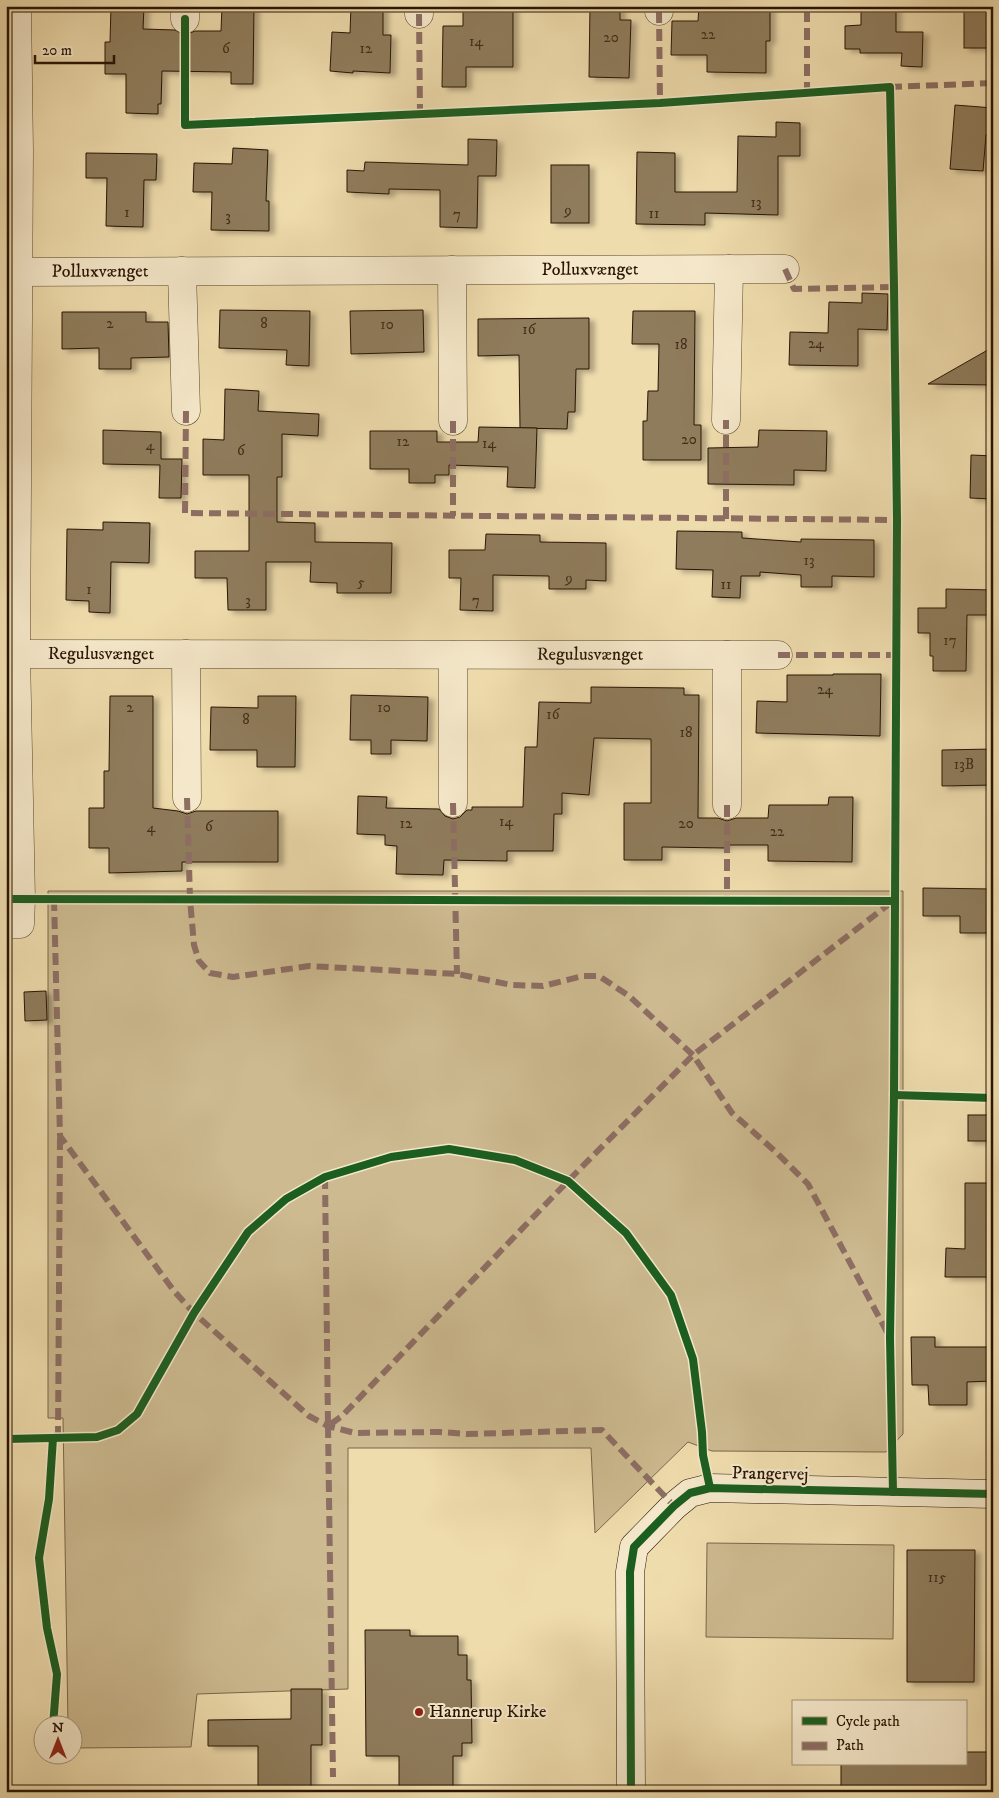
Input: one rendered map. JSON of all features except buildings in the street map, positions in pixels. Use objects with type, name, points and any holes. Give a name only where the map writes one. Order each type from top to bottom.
[{"type":"street","points":[[6,924],[20,924],[11,654],[18,272],[12,151],[17,6]]},
{"type":"street","points":[[726,420],[729,269]]},
{"type":"street","name":"Polluxvænget","points":[[18,272],[786,269]]},
{"type":"street","points":[[452,270],[453,421]]},
{"type":"street","points":[[182,271],[186,411]]},
{"type":"street","name":"Regulusvænget","points":[[11,654],[778,655]]},
{"type":"street","points":[[186,654],[187,798]]},
{"type":"street","points":[[453,654],[453,803]]},
{"type":"street","points":[[727,655],[727,804]]},
{"type":"street","name":"Prangervej","points":[[631,1792],[630,1572],[634,1547],[674,1506],[690,1493],[710,1488],[993,1494]]},
{"type":"shaded area","points":[[48,891],[903,891],[903,1434],[886,1452],[712,1451],[688,1442],[595,1533],[591,1448],[348,1448],[348,1689],[197,1694],[191,1747],[82,1748],[82,1716],[68,1716],[63,1418],[48,1418]]},
{"type":"shaded area","points":[[707,1543],[894,1545],[893,1639],[706,1637]]},
{"type":"marked path","points":[[807,6],[807,94]]},
{"type":"marked path","points":[[659,11],[660,103]]},
{"type":"marked path","points":[[419,14],[420,113]]},
{"type":"marked path","points":[[890,87],[993,83]]},
{"type":"marked path","points":[[785,269],[794,289],[894,287]]},
{"type":"marked path","points":[[186,411],[185,513],[897,520]]},
{"type":"marked path","points":[[726,420],[726,519]]},
{"type":"marked path","points":[[453,421],[453,516]]},
{"type":"marked path","points":[[778,655],[896,655]]},
{"type":"marked path","points":[[187,798],[190,899],[194,945],[199,961],[210,973],[233,977],[309,966],[457,974],[512,985],[543,986],[583,976],[599,976],[629,996],[693,1055],[732,1113],[808,1184],[888,1334]]},
{"type":"marked path","points":[[453,803],[457,974]]},
{"type":"marked path","points":[[727,805],[727,900]]},
{"type":"marked path","points":[[54,899],[60,1136],[174,1291],[194,1313],[309,1416],[328,1426],[355,1433],[440,1432],[467,1434],[602,1430],[674,1506]]},
{"type":"marked path","points":[[325,1177],[328,1426],[342,1416],[568,1181],[693,1055],[893,901]]},
{"type":"marked path","points":[[58,1438],[60,1136]]},
{"type":"marked path","points":[[328,1426],[333,1777]]},
{"type":"cycle path","points":[[185,19],[185,125],[660,103],[890,87],[897,520],[894,1095],[890,1338],[893,1492]]},
{"type":"cycle path","points":[[6,899],[894,901]]},
{"type":"cycle path","points":[[894,1095],[993,1098]]},
{"type":"cycle path","points":[[6,1439],[97,1437],[118,1430],[137,1414],[194,1313],[248,1232],[286,1199],[325,1177],[391,1157],[449,1149],[515,1160],[568,1181],[626,1233],[671,1295],[693,1359],[703,1455],[710,1488]]},
{"type":"cycle path","points":[[53,1438],[49,1499],[39,1558],[47,1628],[57,1674],[54,1716]]},
{"type":"cycle path","points":[[631,1792],[630,1572],[634,1547],[674,1506],[690,1493],[710,1488],[993,1494]]},
{"type":"place","name":"Hannerup Kirke","points":[[419,1712]]}]
